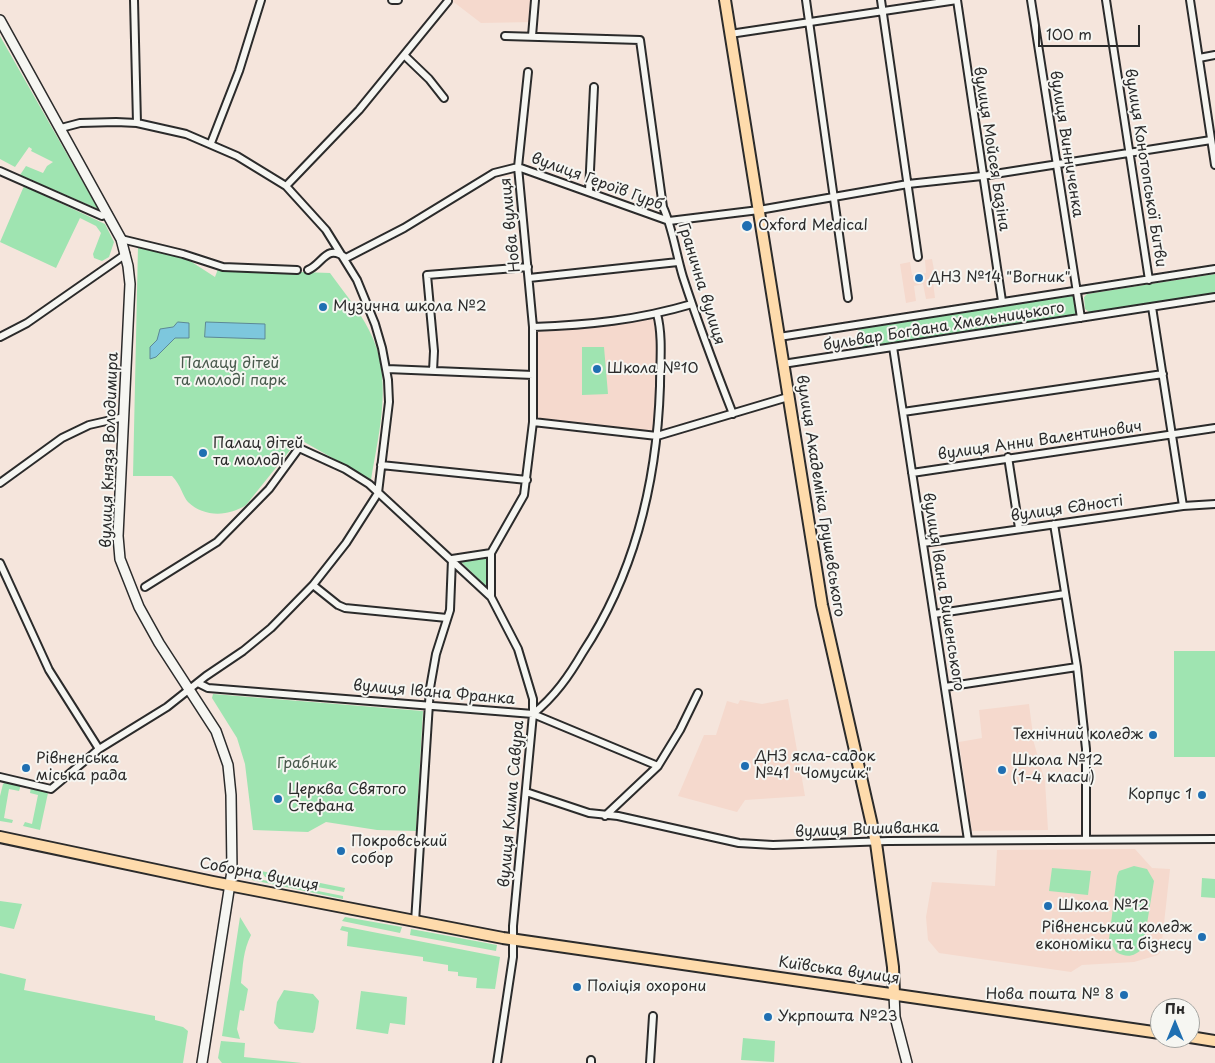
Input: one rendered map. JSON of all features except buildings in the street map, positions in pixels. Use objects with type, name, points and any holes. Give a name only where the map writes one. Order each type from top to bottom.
[{"type":"main road","name":"вулиця Академіка Грушевського","points":[[725,0],[828,635],[876,843],[893,967],[894,994]]},
{"type":"main road","name":"Соборна вулиця","points":[[0,838],[415,922],[514,940]]},
{"type":"main road","name":"Київська вулиця","points":[[514,940],[1150,1031]]},
{"type":"main road","points":[[1200,1039],[1215,1041]]},
{"type":"street","points":[[134,0],[137,123]]},
{"type":"street","points":[[211,143],[240,71],[261,0]]},
{"type":"street","points":[[392,0],[398,0]]},
{"type":"street","points":[[505,36],[532,36],[535,0]]},
{"type":"street","points":[[806,0],[848,298]]},
{"type":"street","points":[[881,0],[918,257]]},
{"type":"street","points":[[730,34],[957,0]]},
{"type":"street","name":"вулиця Мойсея Базіна","points":[[957,0],[1002,301]]},
{"type":"street","name":"вулиця Винниченка","points":[[1031,0],[1077,291]]},
{"type":"street","name":"вулиця Конотопської Битви","points":[[1106,0],[1150,280]]},
{"type":"street","points":[[1190,0],[1215,165]]},
{"type":"street","points":[[286,186],[359,110],[448,1]]},
{"type":"street","name":"вулиця Князя Володимира","points":[[0,20],[108,214],[121,239],[126,254],[130,284],[118,536],[120,560],[139,608],[216,731],[228,765],[232,828],[232,871],[202,1063]]},
{"type":"street","name":"Гранична вулиця","points":[[532,36],[640,40],[663,207],[669,221],[678,262],[692,304],[733,414]]},
{"type":"street","points":[[404,55],[429,79],[444,98]]},
{"type":"street","points":[[1198,58],[1215,55]]},
{"type":"street","name":"Нова вулиця","points":[[491,553],[515,515],[524,494],[533,422],[533,327],[518,167],[528,72]]},
{"type":"street","points":[[589,191],[594,87]]},
{"type":"street","points":[[1,778],[51,789],[99,749],[166,708],[271,628],[313,585],[346,543],[378,493],[389,402],[387,369],[366,299],[346,258],[326,230],[286,186],[263,170],[211,143],[186,134],[137,123],[80,123],[61,128]]},
{"type":"street","name":"вулиця Героїв Гурб","points":[[308,270],[332,252],[338,252],[346,258],[404,228],[494,173],[518,167],[669,221],[758,210],[908,184],[982,176],[1211,140]]},
{"type":"street","points":[[0,171],[102,216],[108,214]]},
{"type":"street","points":[[121,239],[183,254],[223,267],[297,270]]},
{"type":"street","points":[[0,337],[27,323],[126,254]]},
{"type":"street","points":[[529,278],[678,262]]},
{"type":"street","points":[[433,371],[434,351],[427,275],[528,268]]},
{"type":"street","name":"бульвар Богдана Хмельницького","points":[[779,337],[1215,269]]},
{"type":"street","name":"бульвар Богдана Хмельницького","points":[[783,364],[1081,318],[1077,291]]},
{"type":"street","points":[[1081,318],[1215,297]]},
{"type":"street","points":[[533,327],[607,323],[657,314],[692,304]]},
{"type":"street","points":[[1152,307],[1183,506]]},
{"type":"street","name":"вулиця Клима Савура","points":[[497,1063],[513,957],[533,714],[552,699],[610,607],[640,524],[657,436],[660,362],[657,314]]},
{"type":"street","name":"вулиця Івана Вишенського","points":[[893,347],[968,840]]},
{"type":"street","points":[[387,369],[533,376]]},
{"type":"street","points":[[903,412],[1163,374]]},
{"type":"street","points":[[533,422],[657,436],[788,397]]},
{"type":"street","points":[[0,483],[62,438],[89,425],[124,417]]},
{"type":"street","name":"вулиця Анни Валентинович","points":[[912,472],[1215,428]]},
{"type":"street","points":[[145,587],[217,542],[269,489],[299,448],[345,469],[369,484],[491,597],[518,650],[533,699],[533,714]]},
{"type":"street","points":[[1008,457],[1020,528]]},
{"type":"street","points":[[381,466],[527,480]]},
{"type":"street","name":"вулиця Єдності","points":[[923,543],[1183,506],[1215,504]]},
{"type":"street","points":[[1054,524],[1077,667],[1086,749],[1086,840]]},
{"type":"street","points":[[452,559],[491,553],[491,597]]},
{"type":"street","points":[[415,922],[429,705],[433,669],[452,597],[452,559]]},
{"type":"street","points":[[0,563],[49,670],[99,749]]},
{"type":"street","points":[[313,585],[338,605],[345,608],[447,618]]},
{"type":"street","points":[[934,614],[1065,594]]},
{"type":"street","points":[[945,687],[1077,667]]},
{"type":"street","name":"вулиця Івана Франка","points":[[198,683],[208,688],[533,714],[658,766]]},
{"type":"street","points":[[605,816],[658,766],[680,730],[698,694]]},
{"type":"street","name":"вулиця Вишиванка","points":[[526,792],[589,813],[618,816],[739,843],[773,845],[968,840],[1215,839]]},
{"type":"street","points":[[894,994],[895,1017],[907,1063]]},
{"type":"street","points":[[650,1063],[653,1016]]},
{"type":"shaded area","points":[[451,0],[535,0],[533,22],[481,23]]},
{"type":"shaded area","name":"ДНЗ №14 \"Вогник\"","points":[[932,259],[936,281],[933,282],[935,298],[926,299],[923,284],[914,286],[916,301],[906,303],[900,264],[910,262],[912,275],[926,273],[925,260]]},
{"type":"shaded area","name":"Школа №10","points":[[657,314],[659,321],[657,436],[533,422],[533,327]]},
{"type":"shaded area","name":"ДНЗ ясла-садок №41 \"Чомусик\"","points":[[788,699],[805,796],[745,800],[737,812],[678,796],[704,735],[716,735],[727,701],[738,704],[740,700],[762,704]]},
{"type":"shaded area","name":"Школа №12 (1-4 класи)","points":[[1029,704],[1034,743],[1045,781],[1048,830],[972,831],[959,742],[982,738],[979,710]]},
{"type":"shaded area","name":"Школа №12","points":[[1135,849],[1152,868],[1170,869],[1161,951],[1158,955],[1134,962],[1082,965],[1071,972],[939,953],[928,940],[926,917],[932,882],[995,886],[997,850]]},
{"type":"green space","points":[[0,36],[98,209],[20,175],[26,166],[43,173],[47,166],[53,162],[31,151],[32,149],[29,147],[15,167],[0,159]]},
{"type":"green space","points":[[24,186],[105,224],[114,242],[109,257],[102,261],[94,258],[93,254],[101,233],[96,226],[80,218],[56,268],[0,242]]},
{"type":"green space","name":"Палацу дітей та молоді парк","points":[[138,246],[184,257],[215,277],[218,269],[330,273],[356,308],[369,330],[377,348],[381,366],[382,404],[371,480],[299,439],[246,505],[240,509],[225,513],[209,513],[194,507],[186,500],[178,483],[172,476],[133,476]]},
{"type":"green space","points":[[1215,274],[1215,293],[1089,312],[1085,309],[1084,297],[1087,294]]},
{"type":"green space","points":[[1073,295],[1076,315],[862,349],[858,328]]},
{"type":"green space","points":[[582,347],[604,347],[608,394],[582,395]]},
{"type":"green space","points":[[484,557],[488,559],[486,586],[461,562]]},
{"type":"green space","points":[[1174,651],[1215,651],[1215,757],[1174,757]]},
{"type":"green space","name":"Грабник","points":[[213,694],[423,711],[416,831],[377,830],[326,822],[308,832],[253,830],[245,764],[237,738],[212,698]]},
{"type":"green space","points":[[6,782],[21,785],[19,791],[9,789],[4,818],[13,820],[12,823],[0,821],[0,796],[3,784]]},
{"type":"green space","points":[[31,787],[48,793],[40,830],[23,826],[25,822],[32,824],[38,795],[30,793]]},
{"type":"green space","points":[[1134,866],[1147,869],[1154,881],[1143,948],[1133,955],[1127,956],[1116,952],[1109,939],[1117,876],[1119,871]]},
{"type":"green space","points":[[1052,868],[1091,871],[1088,895],[1049,891]]},
{"type":"green space","points":[[261,871],[345,888],[344,892],[265,877]]},
{"type":"green space","points":[[253,878],[343,896],[343,899],[252,880]]},
{"type":"green space","points":[[1202,878],[1215,879],[1215,898],[1201,897]]},
{"type":"green space","points":[[0,901],[22,904],[14,929],[0,926]]},
{"type":"green space","points":[[240,917],[251,935],[245,952],[242,970],[241,983],[248,989],[244,1011],[240,1010],[237,1029],[240,1039],[222,1036]]},
{"type":"green space","points":[[345,917],[402,927],[400,933],[342,921]]},
{"type":"green space","points":[[342,926],[500,957],[495,989],[476,988],[477,978],[458,976],[458,972],[448,971],[448,965],[423,961],[423,957],[347,946],[348,932],[340,930]]},
{"type":"green space","points":[[411,929],[497,945],[496,951],[410,935]]},
{"type":"green space","points":[[0,973],[26,979],[24,990],[155,1016],[155,1020],[183,1027],[188,1031],[183,1063],[0,1063]]},
{"type":"green space","points":[[284,990],[313,994],[319,1001],[313,1033],[279,1029],[274,1023],[277,1002]]},
{"type":"green space","points":[[361,991],[407,997],[405,1025],[390,1023],[388,1034],[356,1029]]},
{"type":"green space","points":[[743,1038],[775,1041],[774,1062],[741,1060]]},
{"type":"green space","points":[[221,1041],[245,1043],[244,1057],[302,1063],[222,1063],[218,1058]]},
{"type":"water","points":[[178,322],[189,323],[189,338],[175,338],[156,357],[150,359],[150,347],[157,340],[160,329],[173,327]]},
{"type":"water","points":[[206,322],[265,324],[265,339],[205,337]]},
{"type":"place","name":"Oxford Medical","points":[[747,226]]},
{"type":"place","name":"ДНЗ №14 \"Вогник\"","points":[[919,278]]},
{"type":"place","name":"Музична школа №2","points":[[323,307]]},
{"type":"place","name":"Школа №10","points":[[597,369]]},
{"type":"place","name":"Палац дітей та молоді","points":[[203,453]]},
{"type":"place","name":"Технічний коледж","points":[[1153,735]]},
{"type":"place","name":"ДНЗ ясла-садок №41 \"Чомусик\"","points":[[745,766]]},
{"type":"place","name":"Рівненська міська рада","points":[[26,768]]},
{"type":"place","name":"Школа №12 (1-4 класи)","points":[[1002,770]]},
{"type":"place","name":"Корпус 1","points":[[1202,795]]},
{"type":"place","name":"Церква Святого Стефана","points":[[278,799]]},
{"type":"place","name":"Покровський собор","points":[[341,851]]},
{"type":"place","name":"Школа №12","points":[[1048,906]]},
{"type":"place","name":"Рівненський коледж економіки та бізнесу","points":[[1202,937]]},
{"type":"place","name":"Поліцiя охорони","points":[[577,987]]},
{"type":"place","name":"Нова пошта № 8","points":[[1124,995]]},
{"type":"place","name":"Укрпошта №23","points":[[768,1017]]}]
